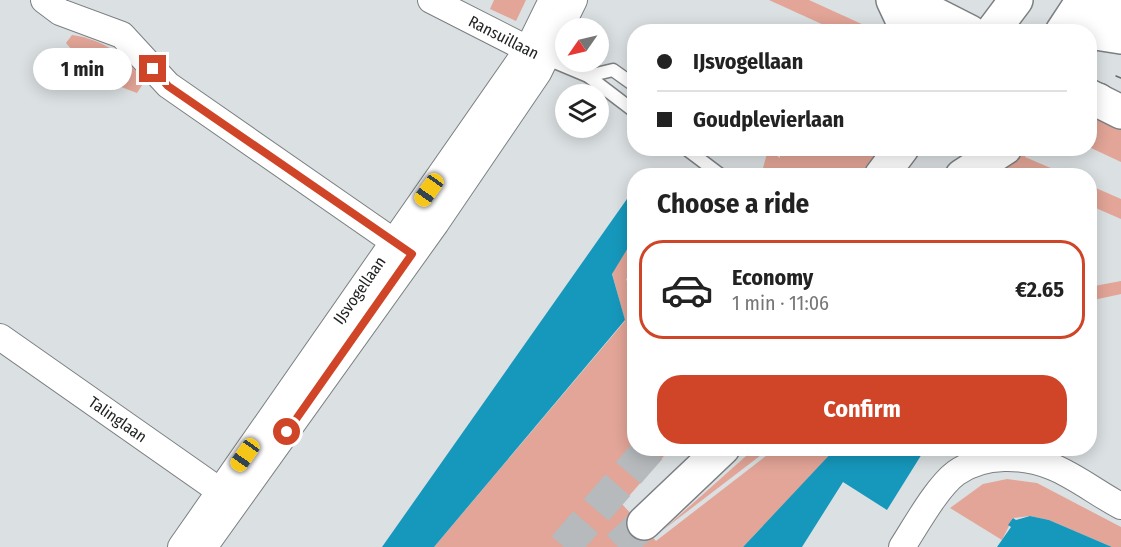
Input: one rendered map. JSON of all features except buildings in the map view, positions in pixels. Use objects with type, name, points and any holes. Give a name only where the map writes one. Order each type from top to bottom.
[{"type":"main road","points":[[893,0],[904,24]]},
{"type":"main road","points":[[907,0],[954,24]]},
{"type":"main road","points":[[998,24],[1016,0]]},
{"type":"main road","points":[[1067,24],[1083,0]]},
{"type":"main road","points":[[1095,0],[1121,13]]},
{"type":"main road","points":[[1097,33],[1121,37]]},
{"type":"main road","points":[[974,168],[992,156]]},
{"type":"main road","points":[[644,523],[715,456]]},
{"type":"street","points":[[44,0],[60,12],[122,35],[168,86],[402,248]]},
{"type":"street","name":"Ransuillaan","points":[[431,0],[537,54]]},
{"type":"street","name":"IJsvogellaan","points":[[537,54],[552,0]]},
{"type":"street","name":"IJsvogellaan","points":[[182,547],[228,497],[574,0]]},
{"type":"street","name":"Talinglaan","points":[[0,337],[228,497]]},
{"type":"street","points":[[902,547],[923,513],[956,473],[980,462],[1005,458],[1032,460],[1056,468],[1120,504]]},
{"type":"street","name":"IJsvogellaan","points":[[204,547],[228,497]]},
{"type":"lane","points":[[537,54],[588,76],[627,106]]},
{"type":"lane","points":[[588,76],[613,70],[627,80]]},
{"type":"lane","points":[[696,156],[712,168]]},
{"type":"shaded area","points":[[494,0],[526,0],[516,21],[490,9]]},
{"type":"shaded area","points":[[769,0],[809,0],[862,24],[822,24]]},
{"type":"shaded area","points":[[72,35],[104,45],[122,57],[144,82],[137,93],[95,77],[66,43]]},
{"type":"shaded area","points":[[1097,118],[1105,119],[1121,128],[1121,162],[1097,151]]},
{"type":"shaded area","points":[[766,156],[780,158],[780,156],[874,156],[865,168],[763,168]]},
{"type":"shaded area","points":[[1012,156],[1026,156],[1051,168],[1003,168]]},
{"type":"shaded area","points":[[1097,188],[1121,199],[1121,219],[1097,208]]},
{"type":"shaded area","points":[[627,249],[627,456],[664,456],[622,504],[656,541],[766,456],[829,456],[743,547],[434,547],[625,321],[612,273]]},
{"type":"shaded area","points":[[1121,281],[1121,294],[1097,299],[1097,286]]},
{"type":"shaded area","points":[[746,456],[760,456],[663,530]]},
{"type":"shaded area","points":[[1007,479],[1037,483],[1121,527],[1121,547],[1112,547],[1049,520],[1030,516],[1013,518],[1002,540],[950,508],[983,484]]},
{"type":"water","points":[[627,199],[627,249],[612,274],[625,320],[434,547],[382,547]]},
{"type":"water","points":[[828,456],[921,456],[887,510],[843,482],[802,547],[743,547]]},
{"type":"water","points":[[1030,516],[1049,520],[1112,547],[997,547],[1011,527],[1008,525],[1013,518],[1016,520]]},
{"type":"tunnel","points":[[564,547],[643,456]]},
{"type":"tunnel","points":[[618,547],[644,523]]},
{"type":"tram line","points":[[1116,76],[1121,78]]},
{"type":"route","points":[[153,69],[168,86],[412,254],[287,432]]}]
